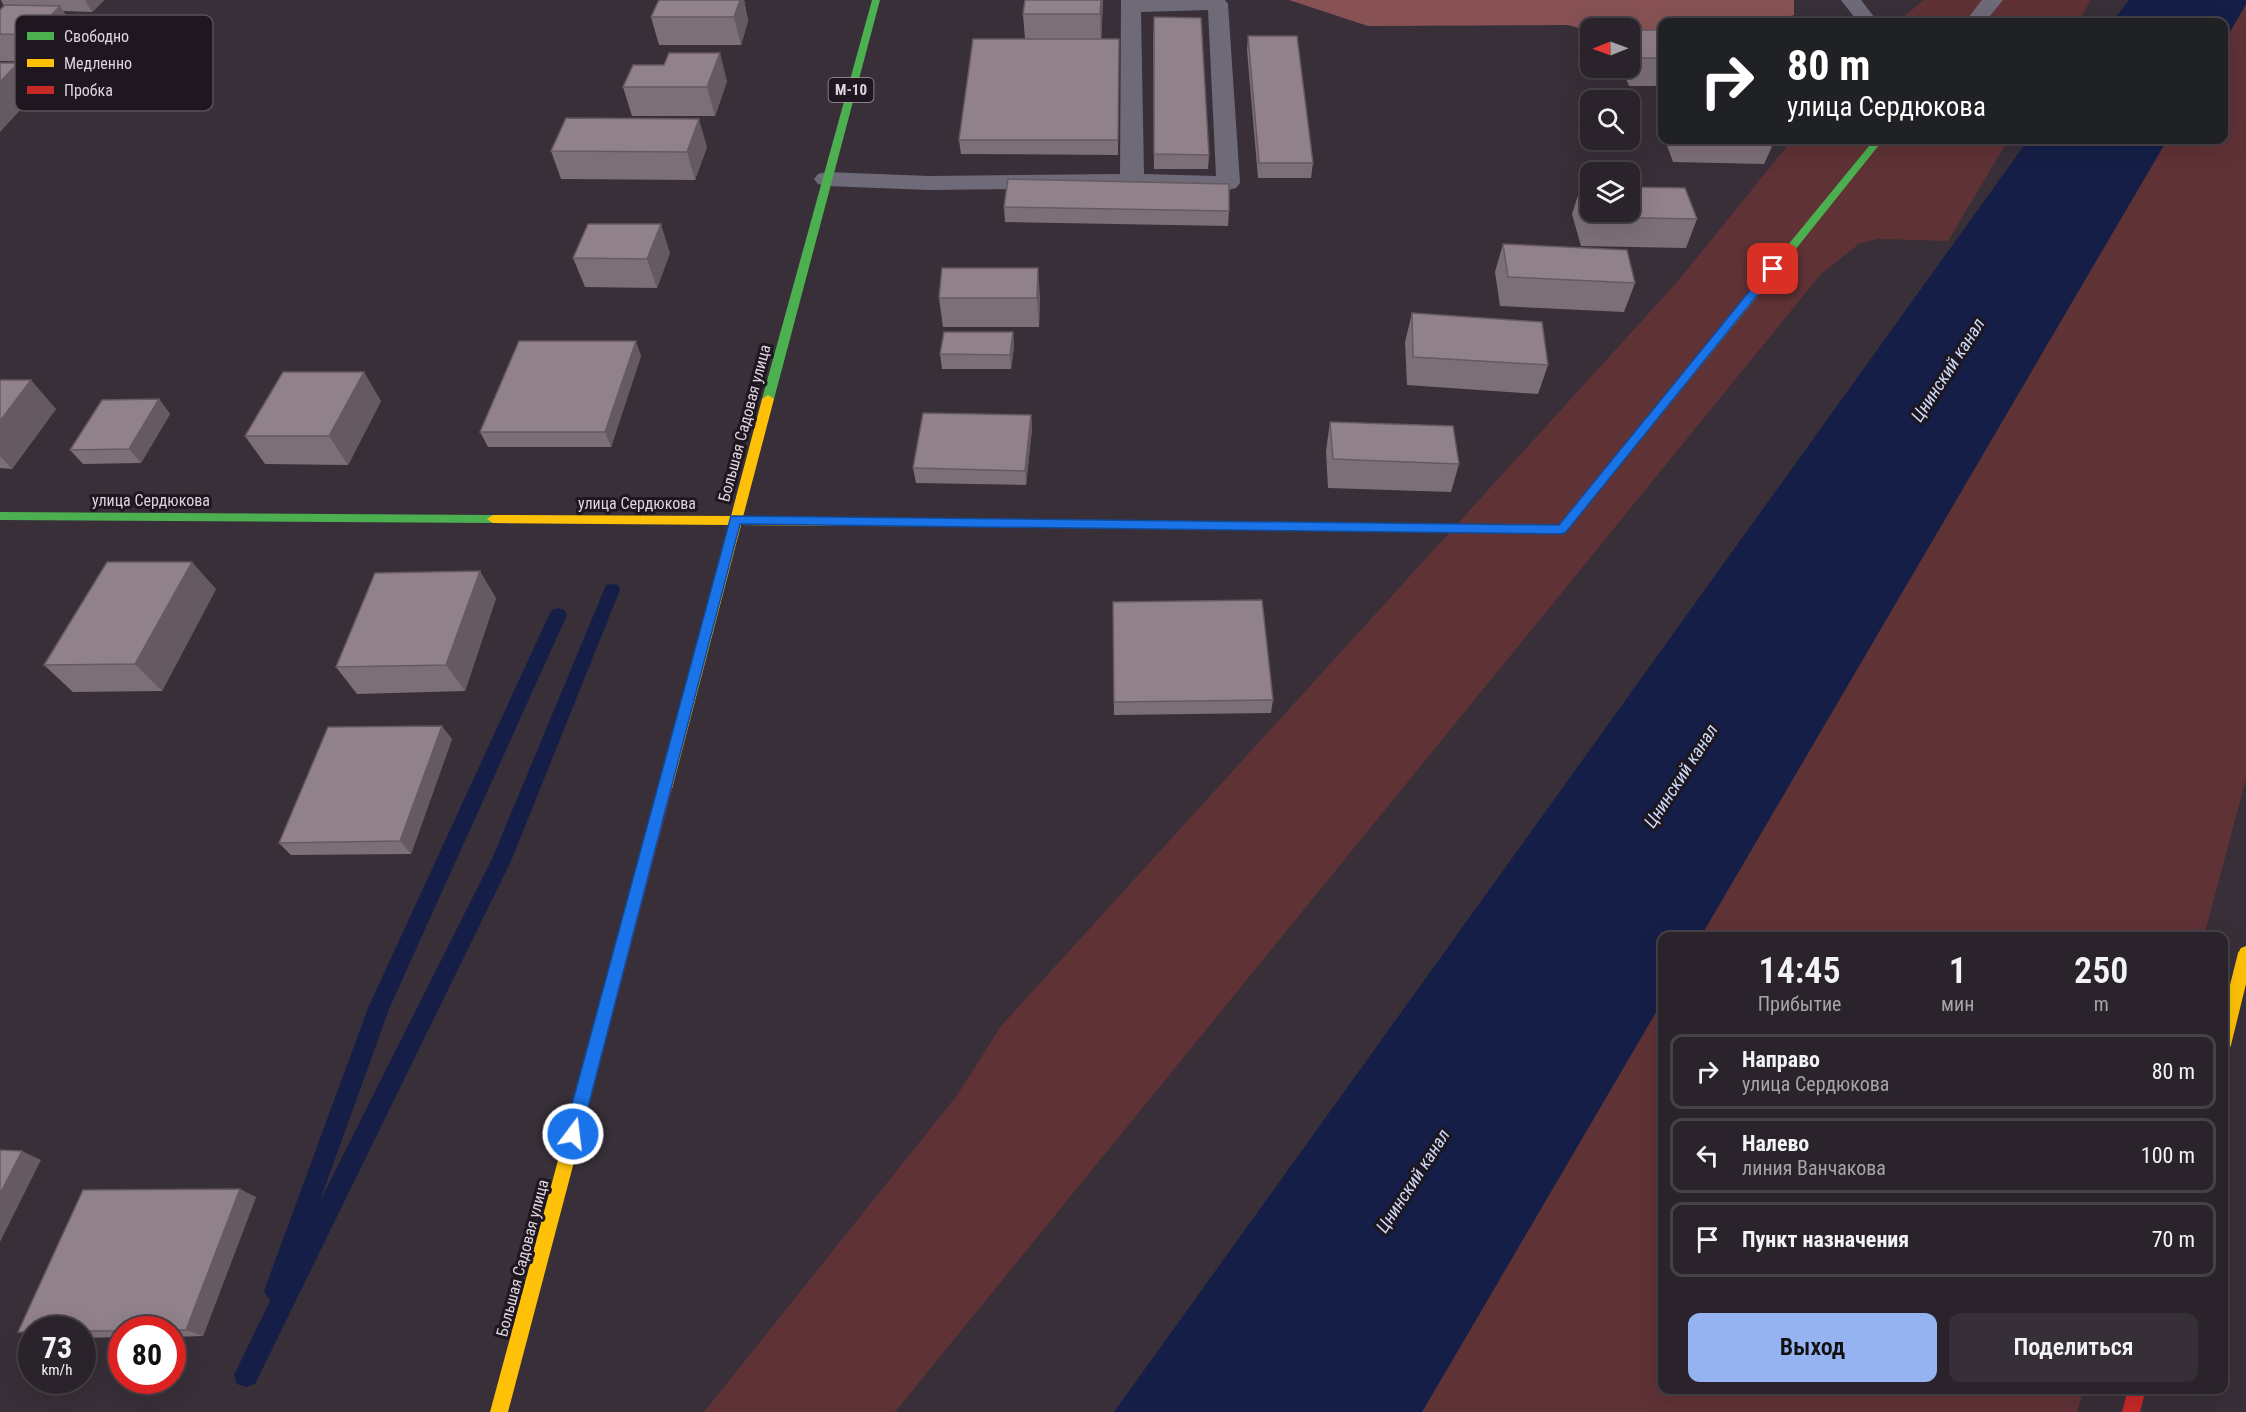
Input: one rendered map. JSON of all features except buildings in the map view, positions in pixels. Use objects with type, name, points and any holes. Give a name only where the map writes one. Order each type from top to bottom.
[{"type":"main road","name":"Большая Садовая улица","points":[[499,1412],[826,179],[876,0]]},
{"type":"main road","name":"улица Сердюкова","points":[[0,516],[735,520],[1562,529],[1875,144]]},
{"type":"main road","points":[[2228,1025],[2246,953]]},
{"type":"main road","points":[[2131,1412],[2136,1394]]},
{"type":"street","points":[[1851,0],[1865,18]]},
{"type":"street","points":[[1978,18],[1993,0]]},
{"type":"street","points":[[826,179],[929,183],[1132,181],[1228,183],[1218,4],[1131,3],[1132,181]]},
{"type":"shaded area","points":[[1289,0],[1794,0],[1794,15],[1785,18],[1658,18],[1658,44],[1640,42],[1640,18],[1580,18],[1580,28],[1568,25],[1368,26]]},
{"type":"shaded area","points":[[1924,0],[2091,0],[2080,18],[1902,18]]},
{"type":"shaded area","points":[[2246,4],[2246,779],[2205,932],[1703,932],[2165,144],[2228,144],[2228,35]]},
{"type":"shaded area","points":[[1789,144],[2006,144],[1948,241],[1878,239],[1860,243],[1821,274],[895,1412],[704,1412],[958,1094],[1001,1026],[1678,281]]},
{"type":"shaded area","points":[[1658,1009],[1658,1394],[2082,1394],[2077,1412],[1422,1412]]},
{"type":"water","points":[[2129,0],[2246,0],[2246,4],[2228,35],[2228,18],[2115,18]]},
{"type":"water","name":"Цнинский канал","points":[[2025,144],[2165,144],[1703,932],[1658,932],[1658,1009],[1422,1412],[1114,1412]]},
{"type":"waterway","points":[[246,1375],[501,861],[612,590]]},
{"type":"waterway","points":[[276,1291],[379,1008],[558,615]]},
{"type":"traffic: fast","points":[[768,399],[876,0]]},
{"type":"traffic: fast","points":[[1787,253],[1875,144]]},
{"type":"traffic: fast","points":[[0,516],[493,519]]},
{"type":"traffic: fast","points":[[1007,523],[1562,529],[1565,525]]},
{"type":"traffic: slow","points":[[1565,525],[1787,253]]},
{"type":"traffic: slow","points":[[665,789],[768,399]]},
{"type":"traffic: slow","points":[[493,519],[1007,523]]},
{"type":"traffic: slow","points":[[2228,1025],[2246,953]]},
{"type":"traffic: slow","points":[[499,1412],[585,1090]]},
{"type":"traffic: jam","points":[[585,1090],[665,789]]},
{"type":"traffic: jam","points":[[2131,1412],[2136,1394]]},
{"type":"route","points":[[573,1134],[735,520],[1562,529],[1773,269]]}]
